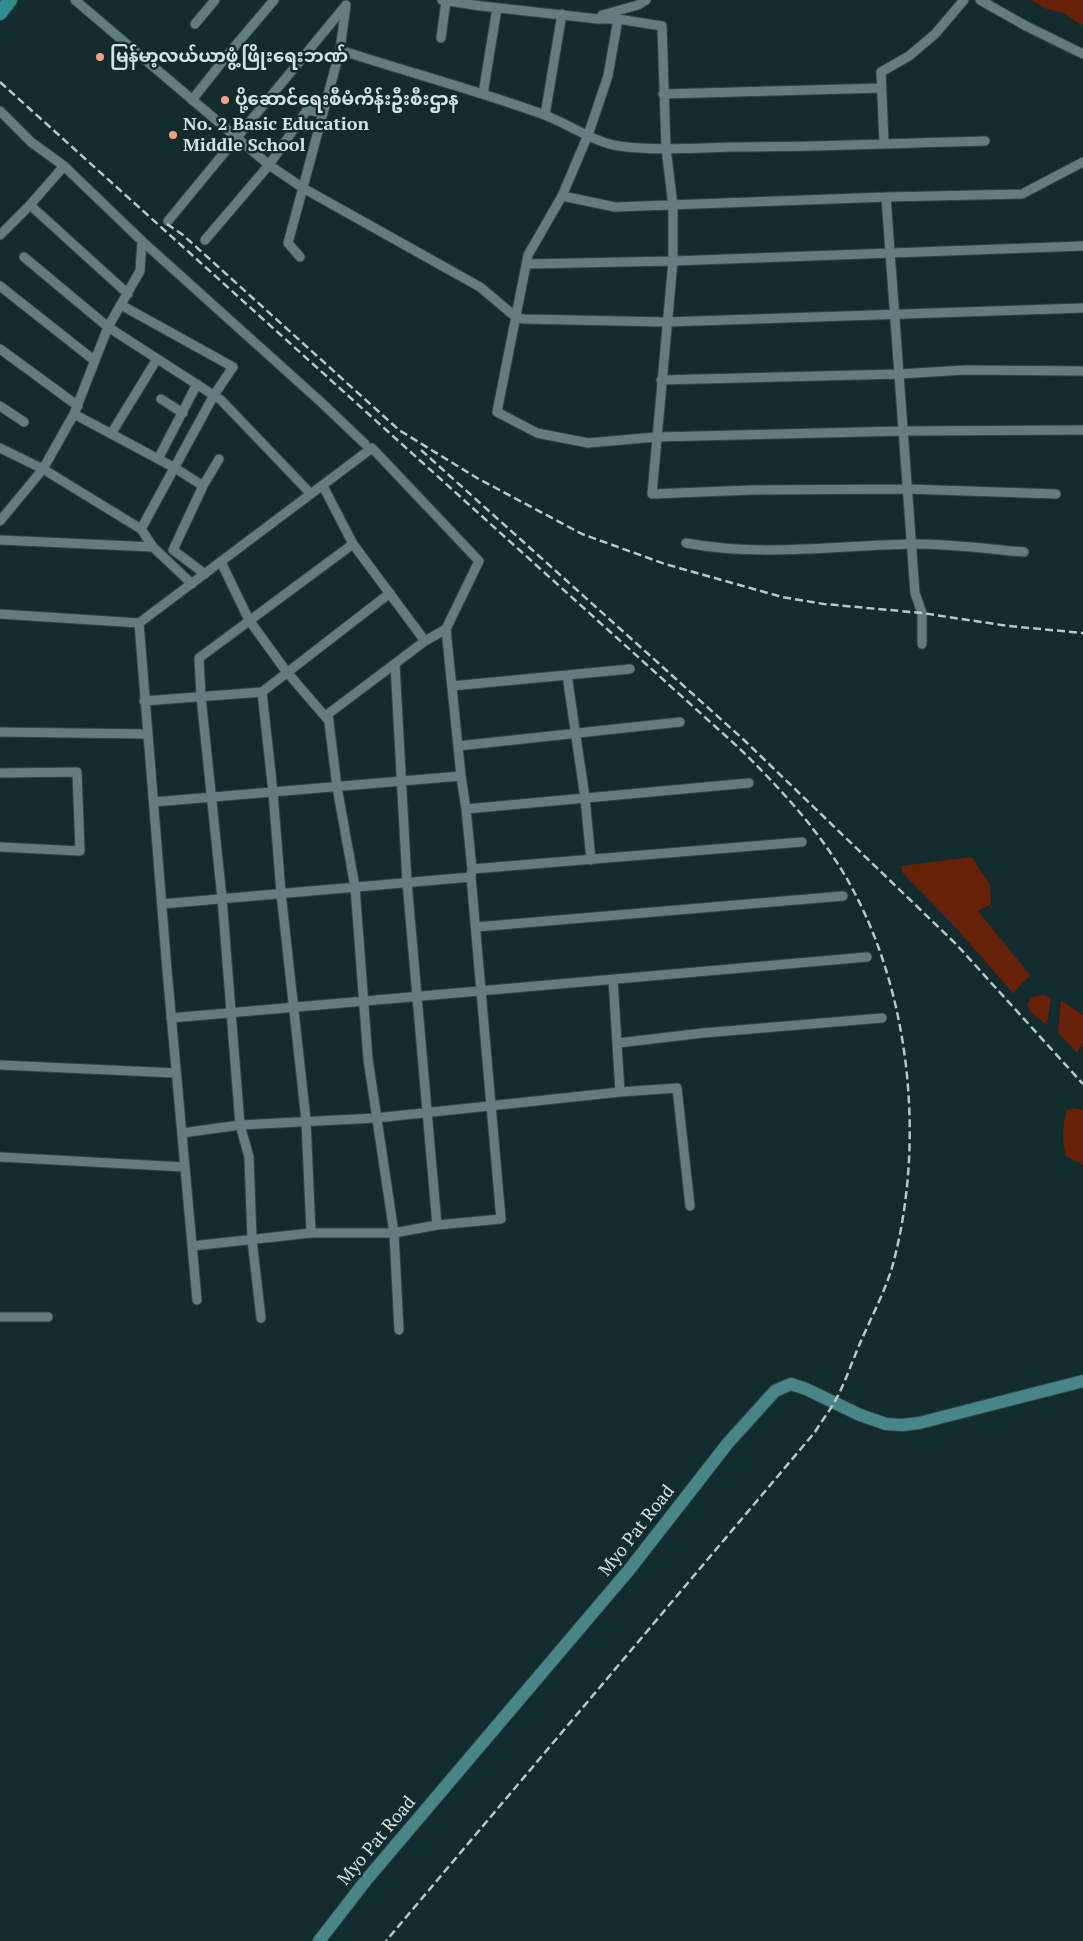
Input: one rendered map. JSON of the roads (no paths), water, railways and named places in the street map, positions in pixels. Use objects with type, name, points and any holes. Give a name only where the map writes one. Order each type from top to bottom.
[{"type":"main road","points":[[0,13],[10,0]]},
{"type":"main road","name":"Myo Pat Road","points":[[319,1941],[367,1879],[629,1570],[728,1443],[775,1391],[791,1384],[806,1389],[860,1415],[886,1424],[902,1425],[919,1423],[1083,1381]]},
{"type":"street","points":[[75,0],[269,165],[303,188],[480,287],[517,318],[666,322],[1083,308]]},
{"type":"street","points":[[195,24],[215,0]]},
{"type":"street","points":[[192,100],[274,0]]},
{"type":"street","points":[[441,38],[444,0],[497,8],[598,19],[618,19],[662,26],[666,148],[673,206],[673,261],[652,494],[751,490],[907,489],[1056,494]]},
{"type":"street","points":[[598,19],[602,14],[638,5],[646,0]]},
{"type":"street","points":[[884,143],[882,72],[909,56],[935,34],[964,0]]},
{"type":"street","points":[[980,0],[1026,26],[1083,54]]},
{"type":"street","points":[[300,257],[288,243],[340,50],[346,3]]},
{"type":"street","points":[[168,221],[346,3]]},
{"type":"street","points":[[483,94],[497,8]]},
{"type":"street","points":[[545,115],[562,14]]},
{"type":"street","points":[[618,19],[608,76],[588,136],[562,196],[528,256],[497,412],[537,432],[588,444],[656,437],[903,431],[1083,430]]},
{"type":"street","points":[[340,50],[545,115],[588,136],[618,146],[666,148],[985,141]]},
{"type":"street","points":[[664,94],[882,88]]},
{"type":"street","points":[[205,240],[269,165],[306,110],[323,113]]},
{"type":"street","points":[[0,112],[31,142],[64,166],[142,241],[365,444]]},
{"type":"street","points":[[562,196],[615,207],[1022,194],[1083,162]]},
{"type":"street","points":[[0,235],[30,205],[64,166]]},
{"type":"street","points":[[886,197],[907,489],[916,594],[922,613],[922,644]]},
{"type":"street","points":[[30,205],[128,294]]},
{"type":"street","points":[[0,521],[43,468],[76,410],[108,327],[140,271],[142,241]]},
{"type":"street","points":[[526,264],[891,254],[918,251],[1083,246]]},
{"type":"street","points":[[24,257],[108,327],[222,400],[311,494]]},
{"type":"street","points":[[0,286],[95,361]]},
{"type":"street","points":[[121,306],[233,367],[214,395],[141,529]]},
{"type":"street","points":[[0,349],[76,410],[111,434],[175,468],[203,486]]},
{"type":"street","points":[[111,434],[157,358]]},
{"type":"street","points":[[661,380],[899,374],[965,370],[1083,371]]},
{"type":"street","points":[[158,459],[198,384]]},
{"type":"street","points":[[161,399],[182,413]]},
{"type":"street","points":[[0,406],[24,422]]},
{"type":"street","points":[[0,448],[43,468],[141,529],[153,547],[192,584]]},
{"type":"street","points":[[0,614],[139,623],[372,448],[479,561],[446,629],[472,873],[501,1219],[437,1225],[394,1232],[311,1233],[192,1246]]},
{"type":"street","points":[[205,574],[173,550],[203,486],[219,459]]},
{"type":"street","points":[[323,486],[353,544],[425,641]]},
{"type":"street","points":[[0,540],[153,547]]},
{"type":"street","points":[[686,543],[714,548],[784,551],[913,544],[1024,552]]},
{"type":"street","points":[[261,1318],[252,1240],[249,1157],[240,1125],[222,898],[201,697],[199,658],[353,544]]},
{"type":"street","points":[[221,562],[249,620],[286,671],[329,721]]},
{"type":"street","points":[[144,701],[262,692],[286,671],[390,593]]},
{"type":"street","points":[[139,623],[171,1018],[197,1300]]},
{"type":"street","points":[[399,1330],[394,1232],[368,1059],[356,887],[336,787],[328,714],[425,641],[446,629]]},
{"type":"street","points":[[395,664],[407,882],[437,1225]]},
{"type":"street","points":[[452,686],[630,669]]},
{"type":"street","points":[[567,675],[585,798],[591,860]]},
{"type":"street","points":[[262,692],[273,792],[281,893],[306,1120],[311,1233]]},
{"type":"street","points":[[458,746],[680,722]]},
{"type":"street","points":[[0,732],[147,734]]},
{"type":"street","points":[[0,773],[77,772],[80,851],[0,847]]},
{"type":"street","points":[[154,802],[461,776]]},
{"type":"street","points":[[466,809],[749,783]]},
{"type":"street","points":[[162,904],[407,882],[591,860],[802,842]]},
{"type":"street","points":[[476,927],[843,896]]},
{"type":"street","points":[[171,1018],[867,957]]},
{"type":"street","points":[[613,979],[620,1092]]},
{"type":"street","points":[[618,1043],[703,1033],[882,1018]]},
{"type":"street","points":[[0,1065],[176,1073]]},
{"type":"street","points":[[182,1133],[240,1125],[306,1120],[376,1118],[620,1092],[677,1088],[690,1206]]},
{"type":"street","points":[[0,1157],[184,1167]]},
{"type":"street","points":[[0,1317],[48,1317]]},
{"type":"railway","points":[[0,82],[738,747],[770,779],[815,831],[841,868],[852,888],[872,931],[888,976],[899,1023],[907,1072],[910,1121],[908,1170],[903,1218],[887,1282],[834,1403],[815,1432],[386,1941]]},
{"type":"railway","points":[[167,224],[183,235],[399,430],[477,478],[582,534],[665,564],[782,597],[824,604],[922,613],[1008,626],[1083,633]]},
{"type":"railway","points":[[421,450],[744,740],[956,944],[1083,1084]]},
{"type":"place","name":"မြန်မာ့လယ်ယာဖွံ့ဖြိုးရေးဘဏ်","points":[[100,57]]},
{"type":"place","name":"ပို့ဆောင်ရေးစီမံကိန်းဦးစီးဌာန","points":[[225,100]]},
{"type":"place","name":"No. 2 Basic Education Middle School","points":[[173,135]]}]
